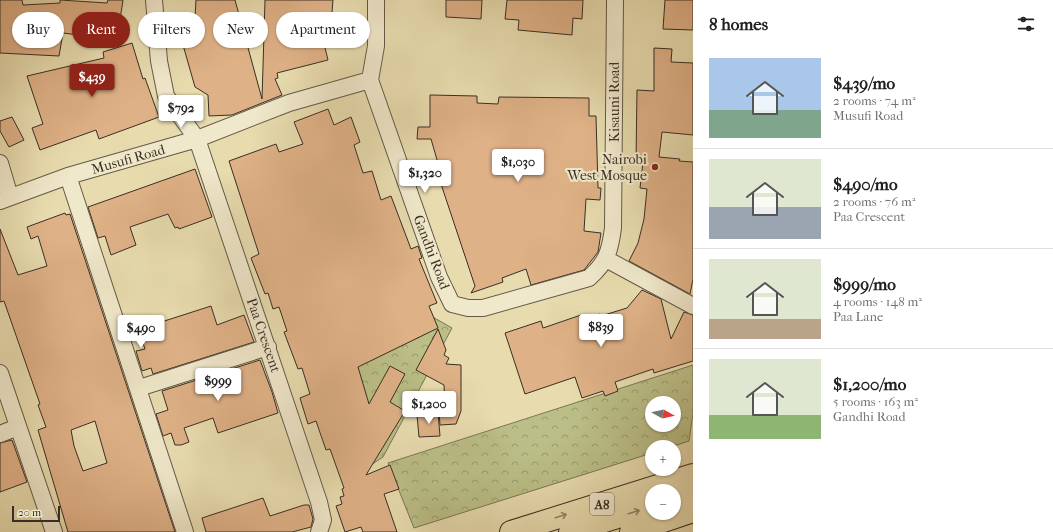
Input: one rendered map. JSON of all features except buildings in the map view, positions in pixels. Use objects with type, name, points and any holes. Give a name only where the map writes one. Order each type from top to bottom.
[{"type":"highway","name":"A8","points":[[511,532],[693,475]]},
{"type":"highway","points":[[681,497],[693,493]]},
{"type":"highway","points":[[570,532],[645,508]]},
{"type":"highway","points":[[631,532],[693,512]]},
{"type":"street","name":"Paa Crescent","points":[[154,0],[159,61],[166,96],[197,139],[319,502],[323,520],[319,532]]},
{"type":"street","points":[[370,80],[376,46],[376,0]]},
{"type":"street","name":"Kisauni Road","points":[[483,308],[589,278],[601,267],[606,259],[611,243],[613,228],[615,0]]},
{"type":"street","name":"Musufi Road","points":[[5,199],[68,176],[197,139],[289,102],[370,80]]},
{"type":"street","name":"Gandhi Road","points":[[370,80],[439,277],[452,304],[468,308],[483,308]]},
{"type":"street","points":[[0,164],[5,199]]},
{"type":"street","points":[[68,176],[139,388],[185,532]]},
{"type":"street","points":[[606,259],[693,306]]},
{"type":"street","points":[[139,388],[268,347]]},
{"type":"street","points":[[0,373],[54,532]]},
{"type":"street","points":[[0,434],[18,427]]},
{"type":"green space","points":[[431,316],[452,328],[383,457],[371,465],[329,356]]},
{"type":"green space","points":[[693,365],[693,413],[689,441],[681,444],[681,440],[645,440],[645,455],[414,528],[388,463]]},
{"type":"place","name":"Nairobi West Mosque","points":[[655,167]]}]
